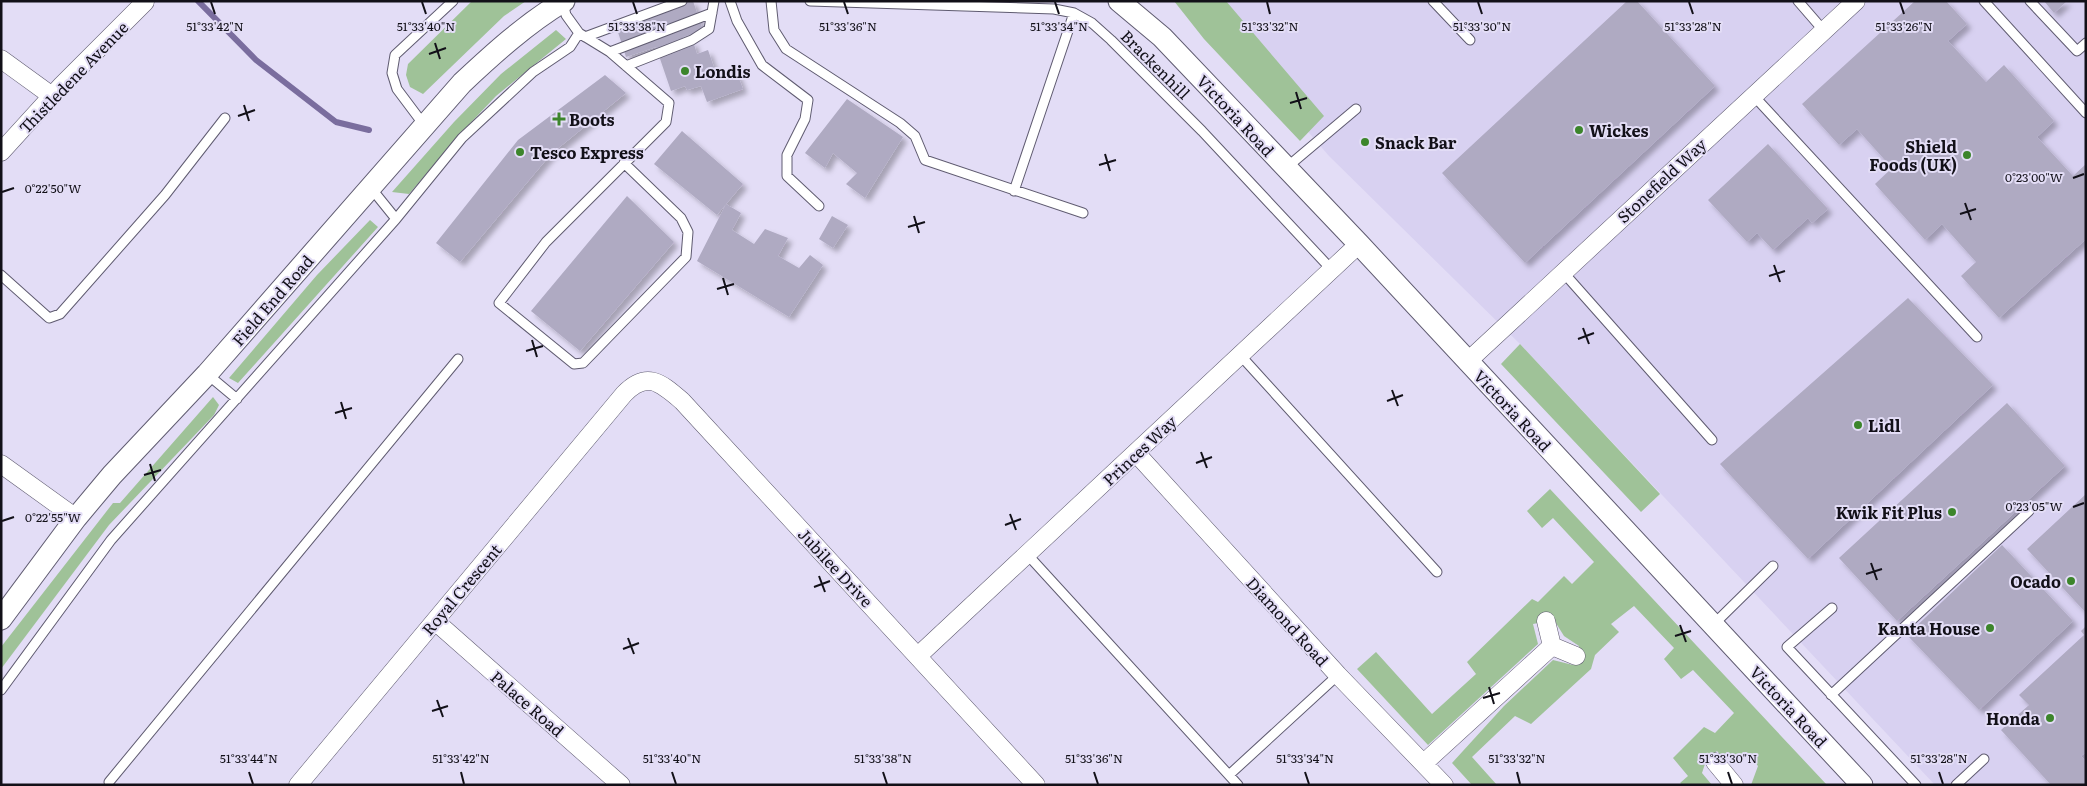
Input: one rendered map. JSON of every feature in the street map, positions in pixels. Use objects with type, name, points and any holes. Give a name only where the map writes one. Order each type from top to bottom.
[{"type":"street","name":"Victoria Road","points":[[1119,1],[1162,37],[1359,244],[1862,785]]},
{"type":"street","name":"Victoria Road","points":[[1143,1],[1162,37]]},
{"type":"street","name":"Stonefield Way","points":[[1467,362],[1856,1]]},
{"type":"street","name":"Thistledene Avenue","points":[[1,152],[52,96],[145,2]]},
{"type":"street","name":"Field End Road","points":[[1,619],[76,518],[207,374],[424,125],[493,54],[530,24],[563,2]]},
{"type":"street","points":[[1,59],[52,96]]},
{"type":"street","name":"Princes Way","points":[[919,655],[1359,244]]},
{"type":"street","name":"Jubilee Drive","points":[[624,394],[633,385],[645,380],[662,383],[675,395],[919,655],[1036,785]]},
{"type":"street","name":"Royal Crescent","points":[[298,785],[624,394]]},
{"type":"street","name":"Diamond Road","points":[[1136,454],[1338,676],[1444,785]]},
{"type":"street","points":[[1,464],[76,518]]},
{"type":"street","name":"Palace Road","points":[[435,621],[621,785]]},
{"type":"street","points":[[1546,621],[1552,646]]},
{"type":"street","points":[[1552,646],[1576,656]]},
{"type":"street","points":[[1424,763],[1552,646]]},
{"type":"street","points":[[1715,762],[1734,785]]},
{"type":"lane","points":[[424,125],[397,89],[392,73],[395,55],[453,1]]},
{"type":"lane","points":[[1,690],[111,540],[396,219],[462,138],[533,72],[570,47],[582,35],[682,1]]},
{"type":"lane","points":[[626,66],[692,40],[709,29],[714,1]]},
{"type":"lane","points":[[730,1],[737,21],[762,65],[808,100],[805,119],[787,155],[786,176],[819,206]]},
{"type":"lane","points":[[771,1],[774,30],[786,49],[900,123],[915,136],[925,160],[1083,213]]},
{"type":"lane","name":"Brackenhill","points":[[810,1],[1054,9],[1074,13],[1092,24],[1131,60],[1331,269]]},
{"type":"lane","points":[[1433,1],[1470,40]]},
{"type":"lane","points":[[1798,1],[1824,31]]},
{"type":"lane","points":[[1984,1],[2086,113]]},
{"type":"lane","points":[[2030,1],[2077,51],[2086,43]]},
{"type":"lane","points":[[563,2],[566,15],[582,35],[610,52],[669,103],[666,122],[624,163],[546,242],[499,303],[574,364],[583,363],[686,257],[688,232],[681,218],[624,163]]},
{"type":"lane","points":[[610,52],[712,13]]},
{"type":"lane","points":[[1014,191],[1074,13]]},
{"type":"lane","points":[[1753,95],[1977,337]]},
{"type":"lane","points":[[1286,168],[1356,109]]},
{"type":"lane","points":[[1,275],[49,318],[60,314],[165,195],[225,118]]},
{"type":"lane","points":[[370,188],[396,219]]},
{"type":"lane","points":[[1563,272],[1712,440]]},
{"type":"lane","points":[[1241,356],[1437,572]]},
{"type":"lane","points":[[109,782],[458,359]]},
{"type":"lane","points":[[207,374],[237,399]]},
{"type":"lane","points":[[1831,695],[2029,512]]},
{"type":"lane","points":[[1026,553],[1238,785]]},
{"type":"lane","points":[[1713,625],[1773,566]]},
{"type":"lane","points":[[1832,608],[1786,647],[1916,785]]},
{"type":"lane","points":[[1229,775],[1338,676]]},
{"type":"lane","points":[[1956,785],[1984,759]]},
{"type":"shaded area","points":[[1195,1],[2086,1],[2086,785],[1935,785],[1520,344],[1329,156]]},
{"type":"green space","points":[[472,1],[526,1],[504,16],[423,94],[410,87],[406,75],[408,64]]},
{"type":"green space","points":[[1174,1],[1226,1],[1324,116],[1300,141],[1204,39]]},
{"type":"green space","points":[[556,30],[566,39],[496,96],[462,132],[409,194],[392,192],[454,122],[501,74]]},
{"type":"green space","points":[[370,220],[378,227],[238,383],[229,378],[317,275]]},
{"type":"green space","points":[[1520,344],[1660,494],[1641,512],[1501,364]]},
{"type":"green space","points":[[213,397],[219,405],[214,415],[109,525],[1,669],[1,647],[113,503],[120,503]]},
{"type":"green space","points":[[1550,489],[1827,785],[1751,785],[1758,766],[1746,752],[1735,758],[1724,759],[1717,751],[1706,761],[1702,773],[1712,785],[1682,785],[1680,783],[1688,776],[1673,758],[1704,727],[1715,733],[1734,713],[1693,670],[1681,679],[1664,659],[1674,648],[1634,606],[1611,624],[1619,632],[1595,655],[1591,669],[1531,724],[1515,716],[1472,757],[1497,785],[1472,785],[1452,763],[1504,706],[1553,660],[1573,665],[1579,646],[1564,636],[1554,620],[1533,624],[1538,644],[1428,745],[1357,669],[1376,652],[1432,714],[1476,674],[1467,662],[1532,599],[1538,602],[1564,576],[1572,584],[1594,562],[1553,518],[1542,528],[1527,511]]},
{"type":"building","points":[[688,1],[693,1],[703,30],[683,37],[686,44],[693,41],[697,54],[708,50],[718,79],[737,73],[743,89],[707,102],[701,86],[687,90],[685,86],[671,91],[656,47],[626,57],[616,26]]},
{"type":"building","name":"Wickes","points":[[1627,1],[1637,1],[1715,86],[1525,263],[1442,173]]},
{"type":"building","name":"Shield Foods (UK)","points":[[1915,1],[1946,1],[1967,24],[1948,41],[1986,82],[2004,65],[2054,121],[2037,137],[2073,176],[2086,164],[2086,239],[1999,318],[1961,276],[1976,262],[1942,224],[1925,240],[1875,184],[1892,168],[1857,129],[1839,145],[1802,104]]},
{"type":"building","points":[[2044,1],[2067,1],[2054,13]]},
{"type":"building","points":[[605,75],[626,93],[551,154],[460,262],[436,243],[518,140]]},
{"type":"building","points":[[847,99],[903,137],[865,198],[846,184],[857,173],[833,153],[825,168],[805,153]]},
{"type":"building","points":[[682,131],[743,184],[717,215],[654,164]]},
{"type":"building","points":[[1768,144],[1828,209],[1812,223],[1808,218],[1773,250],[1757,233],[1747,242],[1708,200]]},
{"type":"building","points":[[627,196],[674,242],[580,351],[531,311]]},
{"type":"building","points":[[726,204],[741,213],[732,230],[754,244],[765,229],[788,238],[778,256],[799,268],[810,255],[823,265],[789,317],[697,261]]},
{"type":"building","points":[[832,216],[848,225],[833,248],[819,239]]},
{"type":"building","name":"Lidl","points":[[1908,298],[1993,385],[1808,559],[1720,464]]},
{"type":"building","name":"Kwik Fit Plus","points":[[2007,403],[2065,466],[1897,621],[1839,558]]},
{"type":"building","name":"Ocado","points":[[2086,494],[2086,613],[2027,549]]},
{"type":"building","name":"Kanta House","points":[[2002,545],[2073,621],[1979,710],[1907,635]]},
{"type":"building","name":"Honda","points":[[2086,626],[2086,752],[2081,756],[2086,762],[2086,785],[2051,785],[2001,730],[2029,705],[2019,695],[2084,635],[2081,631]]},
{"type":"waterway","points":[[198,1],[256,60],[336,122],[369,130]]},
{"type":"place","name":"Londis","points":[[685,71]]},
{"type":"place","name":"Boots","points":[[559,119]]},
{"type":"place","name":"Wickes","points":[[1579,130]]},
{"type":"place","name":"Snack Bar","points":[[1365,142]]},
{"type":"place","name":"Tesco Express","points":[[520,152]]},
{"type":"place","name":"Shield Foods (UK)","points":[[1967,155]]},
{"type":"place","name":"Lidl","points":[[1858,425]]},
{"type":"place","name":"Kwik Fit Plus","points":[[1952,512]]},
{"type":"place","name":"Ocado","points":[[2071,581]]},
{"type":"place","name":"Kanta House","points":[[1990,628]]},
{"type":"place","name":"Honda","points":[[2050,718]]}]
